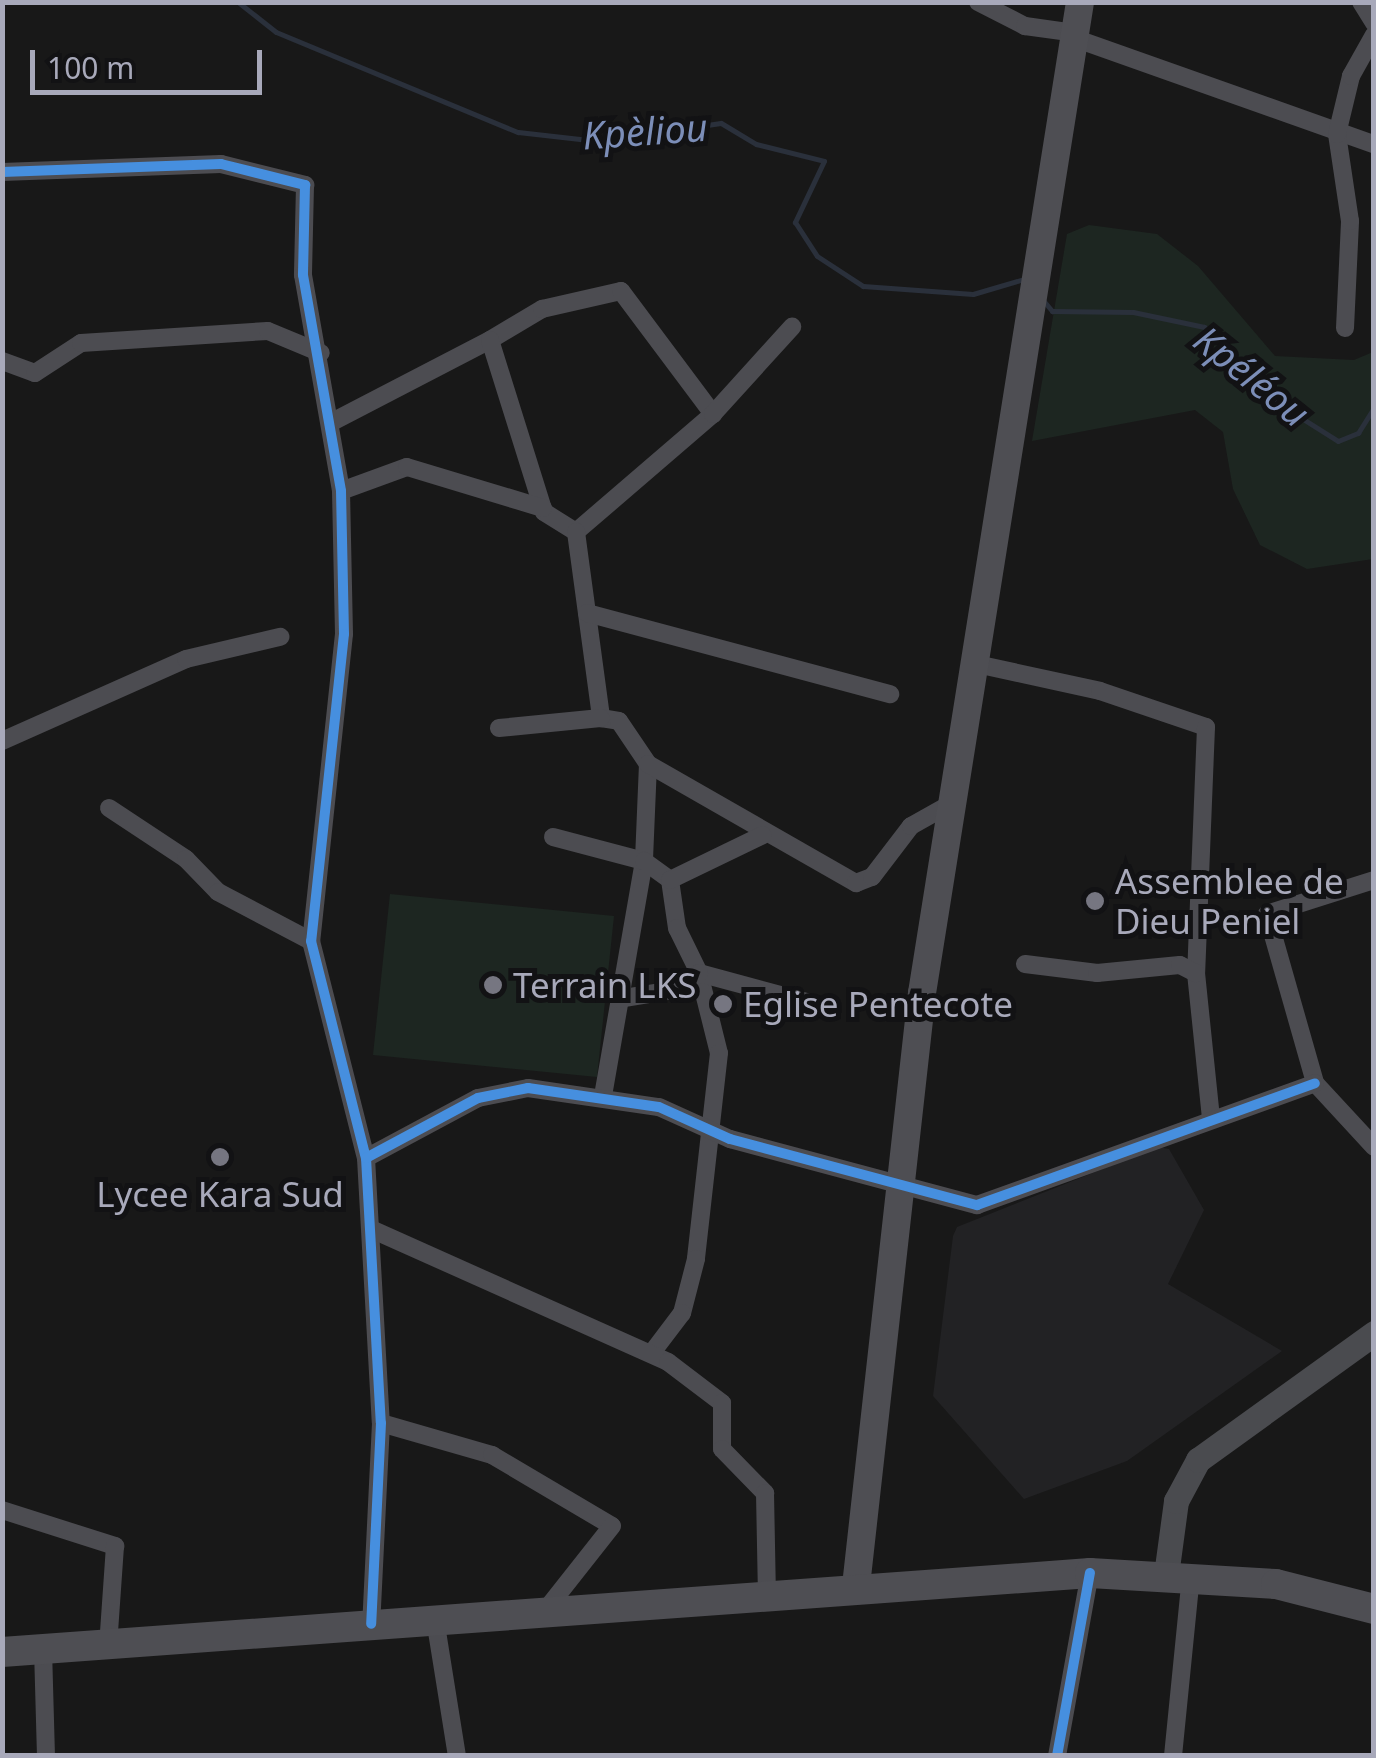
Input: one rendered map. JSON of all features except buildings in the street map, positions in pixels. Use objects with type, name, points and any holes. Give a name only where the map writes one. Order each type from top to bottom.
[{"type":"highway","points":[[2,1652],[856,1586],[1090,1573],[1276,1584],[1374,1609]]},
{"type":"main road","points":[[856,1586],[897,1190],[972,663],[1029,341],[1080,2]]},
{"type":"main road","points":[[1178,1576],[1176,1501],[1198,1460],[1374,1332]]},
{"type":"street","points":[[978,2],[1025,26],[1074,36],[1337,134],[1374,144]]},
{"type":"street","points":[[1361,2],[1374,23]]},
{"type":"street","points":[[1345,328],[1350,221],[1337,134],[1351,76],[1374,35]]},
{"type":"street","points":[[2,172],[220,164],[304,185],[302,274],[321,353],[341,491],[344,634],[311,941],[366,1158],[381,1423],[371,1624]]},
{"type":"street","points":[[332,422],[542,309],[621,291],[713,414]]},
{"type":"street","points":[[576,532],[713,414],[792,327]]},
{"type":"street","points":[[2,361],[35,373],[81,343],[268,331],[321,353]]},
{"type":"street","points":[[490,340],[542,508]]},
{"type":"street","points":[[341,491],[407,467],[542,508],[576,532],[600,718]]},
{"type":"street","points":[[587,613],[890,694]]},
{"type":"street","points":[[2,741],[186,659],[280,636]]},
{"type":"street","points":[[972,663],[1100,690],[1206,727],[1196,973],[1210,1117]]},
{"type":"street","points":[[499,728],[600,718],[619,721],[648,764],[763,834],[863,883],[910,826],[952,803]]},
{"type":"street","points":[[603,1098],[644,861],[648,764]]},
{"type":"street","points":[[109,808],[186,859],[218,892],[311,941]]},
{"type":"street","points":[[670,880],[763,834]]},
{"type":"street","points":[[553,837],[644,861],[670,880],[677,928],[699,973],[719,1052],[705,1126],[696,1259],[682,1314],[651,1354]]},
{"type":"street","points":[[1374,880],[1267,914],[1315,1083],[1374,1147]]},
{"type":"street","points":[[1025,964],[1097,973],[1180,965],[1196,973]]},
{"type":"street","points":[[618,999],[680,989],[699,973]]},
{"type":"street","points":[[699,973],[814,1004]]},
{"type":"street","points":[[366,1158],[478,1098],[528,1088],[603,1098],[705,1126],[897,1190],[978,1205],[1210,1117],[1315,1083]]},
{"type":"street","points":[[371,1229],[651,1354],[722,1403],[722,1449],[765,1493],[767,1593]]},
{"type":"street","points":[[381,1423],[492,1455],[612,1526],[544,1612]]},
{"type":"street","points":[[2,1510],[115,1546],[108,1645]]},
{"type":"street","points":[[1057,1756],[1090,1573]]},
{"type":"street","points":[[1173,1756],[1178,1576]]},
{"type":"street","points":[[435,1619],[457,1756]]},
{"type":"street","points":[[43,1649],[46,1756]]},
{"type":"shaded area","points":[[1089,225],[1157,234],[1198,266],[1275,356],[1354,360],[1373,352],[1373,559],[1307,569],[1260,545],[1233,489],[1223,432],[1195,410],[1032,441],[1067,234]]},
{"type":"shaded area","name":"Terrain LKS","points":[[390,894],[614,916],[597,1077],[373,1055]]},
{"type":"shaded area","points":[[1158,1147],[1169,1149],[1204,1210],[1168,1284],[1282,1351],[1127,1461],[1024,1499],[933,1396],[953,1236],[957,1227]]},
{"type":"waterway","name":"Kpèliou","points":[[238,2],[276,32],[518,132],[597,141],[721,123],[756,144],[824,161],[795,222],[817,256],[863,286],[973,294],[1024,279]]},
{"type":"waterway","name":"Kpéléou","points":[[1042,299],[1052,311],[1133,312],[1204,327],[1265,395],[1338,441],[1358,433],[1374,407]]},
{"type":"cycle path","points":[[2,172],[221,164],[305,185],[303,275],[341,491],[344,634],[311,941],[366,1158],[381,1423],[371,1624]]},
{"type":"cycle path","points":[[366,1158],[478,1098],[528,1088],[659,1107],[730,1139],[977,1205],[1315,1083]]},
{"type":"cycle path","points":[[1057,1756],[1090,1573]]},
{"type":"place","name":"Assemblee de Dieu Peniel","points":[[1095,901]]},
{"type":"place","name":"Terrain LKS","points":[[493,985]]},
{"type":"place","name":"Eglise Pentecote","points":[[723,1004]]},
{"type":"place","name":"Lycee Kara Sud","points":[[220,1157]]}]
